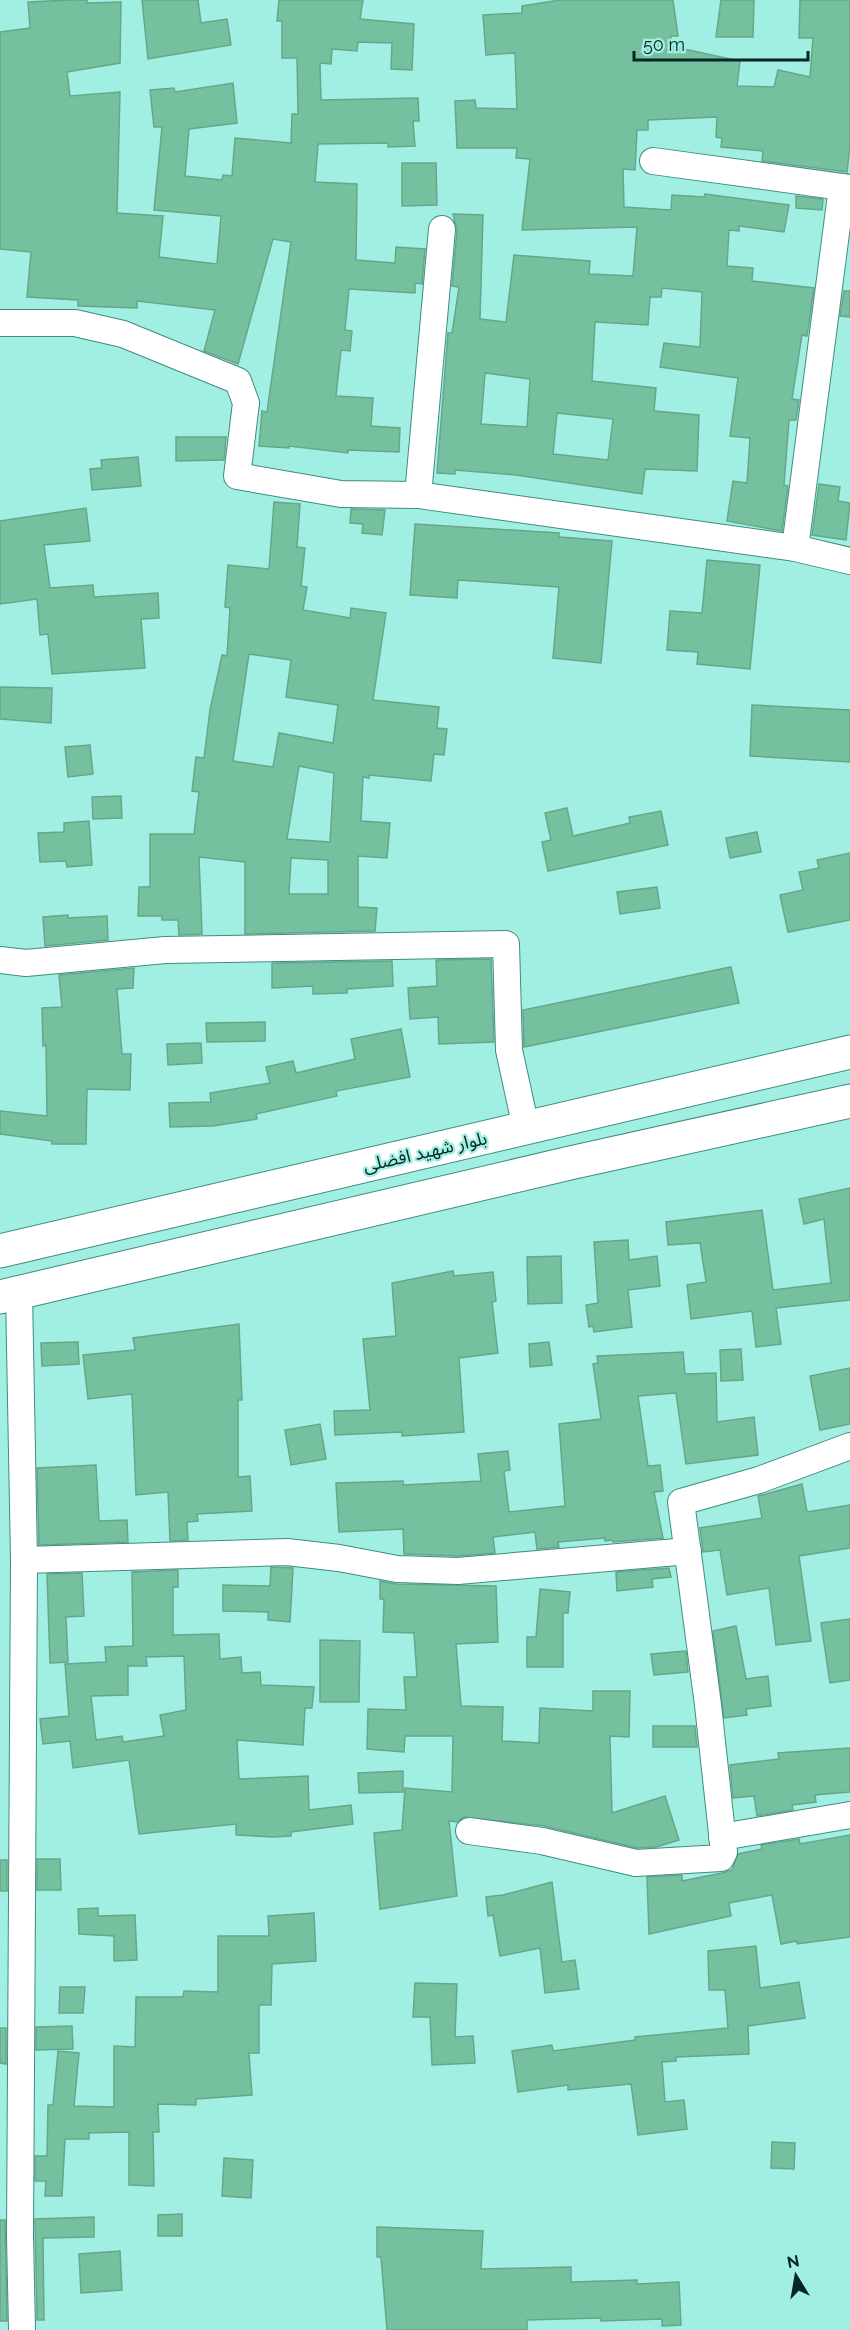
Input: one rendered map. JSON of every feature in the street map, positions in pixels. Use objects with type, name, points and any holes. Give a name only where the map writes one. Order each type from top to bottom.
[{"type":"main road","name":"بلوار شهید افضلی","points":[[0,1251],[850,1052]]},
{"type":"main road","points":[[10,1295],[570,1163],[850,1101]]},
{"type":"main road","points":[[559,1120],[570,1163]]},
{"type":"street","points":[[653,161],[846,187],[795,548]]},
{"type":"street","points":[[418,495],[442,229]]},
{"type":"street","points":[[0,323],[75,323],[123,334],[238,381],[246,403],[237,476],[341,494],[418,495],[795,548],[850,561]]},
{"type":"street","points":[[0,960],[26,963],[165,950],[506,944],[509,1050],[526,1128]]},
{"type":"street","points":[[10,1295],[24,1560],[10,2236],[22,2330]]},
{"type":"street","points":[[469,1832],[542,1841],[636,1863],[721,1858],[724,1852],[682,1500],[759,1480],[850,1446]]},
{"type":"street","points":[[24,1560],[287,1552],[398,1569],[458,1571],[688,1551]]},
{"type":"street","points":[[722,1837],[850,1815]]},
{"type":"building","points":[[87,0],[87,3],[121,2],[120,63],[67,72],[70,96],[120,92],[117,213],[163,216],[159,257],[217,264],[221,216],[154,210],[162,127],[154,127],[150,90],[174,88],[175,92],[233,83],[237,123],[189,129],[185,176],[222,180],[223,175],[232,176],[235,138],[291,143],[292,114],[298,114],[297,58],[282,58],[282,21],[277,21],[279,0],[363,0],[360,19],[414,24],[412,70],[391,69],[392,43],[358,42],[357,51],[332,49],[331,64],[320,63],[321,100],[418,98],[419,121],[413,121],[415,146],[388,147],[388,143],[318,144],[315,182],[357,184],[356,260],[395,263],[396,247],[425,249],[422,284],[415,283],[415,293],[349,289],[345,330],[352,331],[350,351],[341,350],[336,396],[373,398],[371,426],[400,428],[399,452],[348,450],[348,453],[289,446],[289,448],[259,446],[262,411],[267,412],[291,242],[273,239],[238,364],[204,351],[215,310],[137,301],[137,308],[78,306],[78,300],[27,297],[31,252],[0,249],[0,32],[30,28],[28,2]]},
{"type":"building","points":[[142,0],[198,0],[201,23],[227,19],[231,45],[148,59]]},
{"type":"building","points":[[560,0],[673,0],[678,36],[671,36],[670,46],[740,61],[737,86],[774,87],[778,70],[810,77],[813,38],[799,38],[800,0],[850,0],[850,146],[847,172],[762,161],[763,151],[721,147],[722,138],[716,137],[717,117],[648,120],[648,130],[637,130],[635,170],[623,169],[624,207],[671,210],[672,195],[704,197],[705,194],[789,205],[784,232],[739,226],[739,231],[729,230],[727,266],[753,268],[752,281],[814,288],[807,336],[802,335],[792,399],[799,400],[796,420],[789,420],[784,485],[788,486],[782,531],[727,521],[733,481],[747,483],[750,438],[730,436],[738,378],[660,367],[664,343],[700,347],[702,292],[662,288],[661,297],[650,297],[648,325],[595,322],[592,381],[656,388],[654,411],[699,415],[697,471],[645,469],[642,494],[516,475],[455,470],[455,474],[437,473],[448,333],[452,333],[459,287],[452,286],[457,230],[453,214],[483,215],[480,319],[506,322],[514,255],[590,261],[589,274],[633,276],[637,227],[522,230],[530,159],[516,158],[517,148],[457,148],[455,101],[475,100],[476,108],[517,109],[515,53],[486,55],[483,15],[522,13],[522,6]],"holes":[[[485,373],[530,379],[527,427],[481,424]],[[557,413],[613,419],[608,460],[553,454]]]},
{"type":"building","points":[[721,0],[754,0],[753,37],[716,37]]},
{"type":"building","points":[[402,163],[436,163],[437,205],[402,206]]},
{"type":"building","points":[[796,196],[823,199],[822,210],[796,208]]},
{"type":"building","points":[[844,291],[850,291],[850,317],[840,316]]},
{"type":"building","points":[[176,437],[226,437],[224,460],[176,461]]},
{"type":"building","points":[[138,457],[141,486],[92,490],[90,469],[102,468],[101,460]]},
{"type":"building","points":[[819,484],[840,487],[838,501],[850,503],[846,540],[812,535]]},
{"type":"building","points":[[274,502],[300,504],[297,547],[305,548],[301,586],[307,587],[303,610],[350,618],[351,608],[386,613],[373,700],[439,707],[437,728],[447,729],[444,755],[434,754],[431,781],[369,775],[369,778],[363,777],[361,821],[390,823],[387,858],[358,856],[358,907],[377,908],[375,931],[245,934],[245,862],[199,857],[202,934],[179,935],[178,920],[162,920],[162,916],[138,916],[139,887],[150,887],[150,834],[194,834],[199,792],[192,791],[196,757],[204,758],[210,710],[222,655],[227,656],[230,608],[225,607],[228,565],[269,569]],"holes":[[[249,654],[291,660],[286,697],[338,705],[333,743],[279,733],[273,767],[233,761]],[[299,766],[334,773],[330,842],[287,839]],[[291,858],[328,860],[328,894],[289,894]]]},
{"type":"building","points":[[86,508],[90,541],[44,545],[50,588],[93,585],[94,597],[158,593],[159,618],[141,619],[145,668],[52,674],[48,634],[40,635],[37,599],[0,604],[0,521]]},
{"type":"building","points":[[351,509],[385,510],[382,535],[362,533],[363,524],[350,523]]},
{"type":"building","points":[[415,524],[559,533],[559,537],[612,541],[601,663],[553,658],[559,587],[458,580],[457,598],[410,595]]},
{"type":"building","points":[[707,560],[760,565],[750,669],[697,664],[698,652],[667,650],[670,611],[702,613]]},
{"type":"building","points":[[0,687],[52,688],[51,723],[0,719]]},
{"type":"building","points":[[752,705],[850,710],[850,762],[750,756]]},
{"type":"building","points":[[90,745],[93,774],[68,777],[65,747]]},
{"type":"building","points":[[121,796],[122,818],[93,819],[92,797]]},
{"type":"building","points":[[567,808],[573,836],[630,823],[629,817],[661,811],[668,845],[548,871],[542,842],[551,840],[545,813]]},
{"type":"building","points":[[89,821],[92,865],[67,867],[66,861],[40,862],[38,833],[64,832],[64,823]]},
{"type":"building","points":[[757,832],[761,852],[730,858],[726,838]]},
{"type":"building","points":[[850,853],[850,920],[788,932],[780,895],[803,890],[799,872],[819,868],[817,860]]},
{"type":"building","points":[[657,887],[660,908],[620,914],[617,892]]},
{"type":"building","points":[[68,915],[68,918],[107,916],[108,940],[45,946],[43,917]]},
{"type":"building","points":[[491,959],[494,1042],[439,1044],[438,1017],[410,1019],[408,988],[437,986],[436,960]]},
{"type":"building","points":[[392,961],[393,986],[347,989],[347,993],[313,994],[313,986],[272,988],[272,963]]},
{"type":"building","points":[[731,967],[739,1003],[524,1047],[523,1010]]},
{"type":"building","points":[[134,968],[133,988],[117,989],[122,1054],[131,1054],[130,1090],[87,1089],[86,1144],[52,1144],[52,1141],[0,1134],[0,1111],[47,1116],[46,1045],[43,1046],[42,1008],[62,1007],[59,975]]},
{"type":"building","points":[[265,1022],[265,1041],[207,1042],[206,1023]]},
{"type":"building","points":[[401,1029],[410,1077],[336,1091],[337,1096],[256,1114],[257,1119],[213,1126],[170,1127],[169,1103],[211,1102],[210,1093],[270,1083],[266,1067],[293,1061],[296,1073],[355,1059],[351,1039]]},
{"type":"building","points":[[201,1043],[202,1063],[168,1065],[167,1044]]},
{"type":"building","points":[[850,1188],[850,1300],[776,1308],[781,1344],[756,1347],[752,1311],[691,1319],[687,1285],[706,1282],[700,1243],[668,1245],[666,1222],[762,1210],[773,1290],[831,1283],[824,1219],[804,1224],[799,1199]]},
{"type":"building","points":[[628,1240],[629,1260],[657,1256],[660,1286],[628,1290],[632,1327],[594,1332],[593,1326],[589,1327],[586,1305],[598,1303],[594,1242]]},
{"type":"building","points":[[561,1256],[562,1303],[528,1304],[527,1257]]},
{"type":"building","points":[[453,1271],[454,1276],[493,1272],[496,1301],[492,1302],[498,1353],[459,1358],[464,1432],[402,1436],[402,1432],[335,1435],[334,1411],[370,1410],[363,1339],[396,1336],[392,1283]]},
{"type":"building","points":[[239,1324],[242,1400],[238,1400],[238,1477],[250,1476],[252,1511],[197,1514],[198,1521],[187,1522],[188,1540],[170,1541],[168,1492],[136,1495],[132,1394],[88,1399],[83,1355],[135,1350],[133,1338]]},
{"type":"building","points":[[78,1342],[79,1364],[42,1366],[41,1343]]},
{"type":"building","points":[[549,1342],[552,1365],[530,1367],[529,1344]]},
{"type":"building","points":[[741,1349],[743,1380],[721,1381],[720,1350]]},
{"type":"building","points":[[683,1352],[685,1374],[716,1373],[717,1422],[754,1417],[758,1455],[686,1464],[676,1393],[638,1396],[648,1466],[660,1465],[663,1491],[654,1492],[663,1538],[613,1542],[612,1540],[605,1541],[605,1538],[558,1542],[559,1547],[537,1549],[535,1532],[493,1537],[495,1553],[458,1556],[404,1554],[403,1529],[339,1532],[336,1483],[403,1481],[403,1485],[481,1481],[478,1454],[508,1451],[510,1470],[504,1471],[509,1512],[565,1506],[559,1424],[601,1419],[593,1364],[598,1363],[597,1356]]},
{"type":"building","points":[[850,1368],[850,1424],[820,1430],[810,1376]]},
{"type":"building","points":[[320,1424],[326,1459],[291,1465],[285,1430]]},
{"type":"building","points":[[96,1465],[99,1521],[127,1520],[128,1542],[39,1545],[37,1468]]},
{"type":"building","points":[[802,1484],[807,1512],[850,1505],[850,1548],[799,1556],[811,1641],[776,1645],[769,1588],[727,1595],[720,1550],[703,1552],[700,1528],[762,1518],[758,1496]]},
{"type":"building","points":[[271,1567],[293,1568],[290,1622],[268,1620],[268,1612],[223,1611],[223,1585],[270,1586]]},
{"type":"building","points":[[669,1568],[671,1577],[652,1579],[653,1587],[617,1591],[616,1572]]},
{"type":"building","points":[[178,1570],[178,1587],[173,1587],[173,1635],[219,1634],[220,1659],[241,1657],[242,1673],[260,1672],[261,1685],[314,1687],[312,1708],[305,1708],[303,1745],[237,1740],[239,1779],[308,1776],[309,1810],[351,1805],[353,1824],[291,1832],[291,1836],[273,1837],[236,1835],[236,1824],[139,1834],[129,1760],[73,1768],[70,1741],[43,1744],[40,1719],[69,1716],[65,1664],[106,1662],[105,1647],[133,1646],[132,1572]],"holes":[[[184,1656],[186,1710],[160,1715],[164,1736],[123,1742],[122,1736],[96,1740],[91,1696],[128,1695],[128,1666],[147,1666],[146,1657]]]},
{"type":"building","points":[[82,1573],[84,1616],[66,1617],[68,1662],[50,1663],[47,1574]]},
{"type":"building","points":[[380,1581],[396,1584],[496,1586],[498,1642],[456,1644],[461,1706],[503,1707],[502,1741],[539,1743],[540,1708],[593,1711],[593,1691],[630,1691],[629,1737],[610,1736],[612,1813],[665,1796],[679,1840],[656,1847],[637,1848],[544,1826],[464,1817],[457,1822],[449,1821],[457,1896],[380,1909],[374,1833],[402,1830],[405,1788],[452,1792],[453,1736],[405,1736],[404,1752],[367,1749],[368,1709],[406,1710],[404,1677],[417,1677],[414,1633],[383,1632],[384,1599],[380,1599]]},
{"type":"building","points":[[540,1589],[570,1592],[568,1613],[563,1613],[563,1667],[527,1667],[527,1637],[536,1637]]},
{"type":"building","points":[[850,1619],[850,1680],[830,1683],[821,1623]]},
{"type":"building","points":[[736,1626],[746,1679],[768,1676],[771,1706],[746,1709],[747,1715],[724,1718],[713,1631]]},
{"type":"building","points":[[320,1640],[360,1641],[359,1702],[320,1702]]},
{"type":"building","points":[[686,1651],[688,1672],[654,1675],[651,1654]]},
{"type":"building","points":[[653,1726],[695,1726],[697,1747],[653,1747]]},
{"type":"building","points":[[850,1748],[850,1792],[815,1795],[816,1802],[792,1805],[793,1810],[757,1816],[754,1796],[733,1798],[730,1765],[779,1759],[778,1753]]},
{"type":"building","points":[[403,1771],[403,1792],[359,1793],[358,1773]]},
{"type":"building","points":[[850,1835],[850,1937],[781,1944],[772,1895],[729,1903],[731,1916],[649,1934],[647,1877],[682,1875],[682,1881],[722,1873],[732,1870],[738,1854],[762,1849],[761,1845],[799,1839],[800,1844]]},
{"type":"building","points":[[37,1859],[60,1859],[61,1890],[37,1890]]},
{"type":"building","points":[[0,1860],[7,1860],[7,1891],[0,1891]]},
{"type":"building","points":[[552,1882],[562,1962],[575,1960],[579,1989],[545,1993],[540,1948],[500,1956],[493,1915],[488,1916],[486,1897],[503,1895]]},
{"type":"building","points":[[98,1908],[98,1916],[135,1915],[137,1960],[114,1961],[114,1936],[79,1934],[78,1909]]},
{"type":"building","points":[[314,1913],[316,1961],[272,1964],[271,2005],[259,2005],[259,2053],[249,2053],[252,2095],[196,2099],[196,2105],[158,2104],[159,2132],[153,2132],[154,2186],[129,2185],[129,2132],[89,2133],[89,2139],[65,2139],[62,2196],[45,2196],[46,2181],[35,2181],[35,2156],[47,2156],[48,2105],[53,2105],[58,2051],[79,2053],[74,2106],[114,2107],[114,2046],[135,2047],[136,1997],[183,1997],[184,1991],[218,1992],[218,1936],[269,1936],[268,1916]]},
{"type":"building","points":[[756,1946],[760,1988],[799,1982],[805,2018],[748,2026],[749,2054],[676,2057],[676,2061],[662,2062],[665,2102],[684,2100],[687,2129],[638,2135],[631,2084],[568,2090],[568,2085],[518,2092],[512,2051],[552,2045],[553,2051],[635,2040],[635,2037],[728,2028],[725,1990],[709,1990],[708,1951]]},
{"type":"building","points":[[415,1983],[457,1984],[455,2037],[473,2036],[475,2063],[432,2065],[430,2017],[413,2017]]},
{"type":"building","points":[[60,1987],[85,1987],[83,2013],[59,2013]]},
{"type":"building","points":[[72,2026],[73,2049],[36,2050],[36,2027]]},
{"type":"building","points":[[0,2028],[6,2028],[6,2064],[0,2063]]},
{"type":"building","points":[[772,2142],[795,2143],[794,2169],[771,2168]]},
{"type":"building","points":[[224,2158],[253,2160],[251,2198],[222,2196]]},
{"type":"building","points":[[182,2214],[182,2236],[158,2236],[158,2215]]},
{"type":"building","points":[[94,2217],[94,2237],[43,2238],[44,2320],[37,2320],[35,2219]]},
{"type":"building","points":[[0,2220],[5,2220],[7,2321],[0,2321]]},
{"type":"building","points":[[377,2227],[483,2231],[481,2269],[571,2267],[571,2282],[637,2280],[637,2284],[679,2282],[681,2325],[662,2326],[662,2319],[601,2321],[601,2318],[527,2320],[527,2330],[387,2330],[381,2257],[377,2257]]},
{"type":"building","points":[[120,2251],[122,2290],[81,2293],[79,2254]]}]
